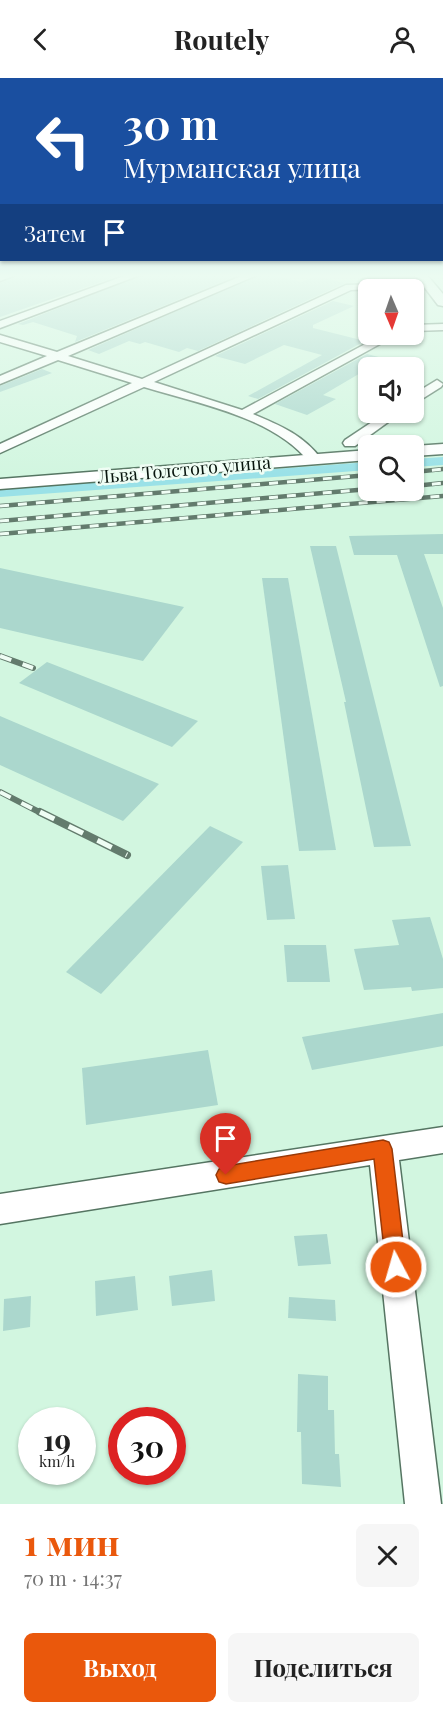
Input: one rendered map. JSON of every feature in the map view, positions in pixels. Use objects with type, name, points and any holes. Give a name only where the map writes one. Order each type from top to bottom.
[{"type":"main road","points":[[424,451],[443,449]]},
{"type":"main road","name":"Льва Толстого улица","points":[[0,484],[358,456]]},
{"type":"street","points":[[11,342],[243,414],[281,431],[303,447],[314,459]]},
{"type":"street","points":[[0,380],[92,342]]},
{"type":"street","points":[[0,449],[230,342]]},
{"type":"street","points":[[243,414],[372,345]]},
{"type":"street","points":[[424,393],[437,384]]},
{"type":"street","points":[[350,443],[381,423]]},
{"type":"street","points":[[372,435],[373,429]]},
{"type":"street","points":[[0,1209],[443,1140]]},
{"type":"street","points":[[383,1149],[423,1504]]},
{"type":"building","points":[[107,342],[128,342],[99,354],[88,350]]},
{"type":"building","points":[[131,342],[218,342],[198,351],[187,348],[179,352],[145,342],[140,344]]},
{"type":"building","points":[[246,342],[358,342],[358,345],[258,399],[248,396],[322,355],[284,345],[245,364],[215,356]]},
{"type":"building","points":[[367,354],[379,357],[361,357]]},
{"type":"building","points":[[358,359],[358,374],[323,395],[336,399],[307,415],[275,404]]},
{"type":"building","points":[[42,369],[52,373],[0,392],[0,386]]},
{"type":"building","points":[[443,534],[443,554],[424,554],[443,608],[443,686],[440,687],[397,555],[354,555],[349,536]]},
{"type":"building","points":[[310,546],[336,546],[411,846],[374,847],[344,702],[346,702]]},
{"type":"building","points":[[0,568],[184,607],[143,661],[0,628]]},
{"type":"building","points":[[262,578],[288,578],[336,850],[299,851]]},
{"type":"building","points":[[47,662],[198,721],[172,747],[19,683]]},
{"type":"building","points":[[0,716],[159,784],[123,821],[0,765]]},
{"type":"building","points":[[210,826],[243,842],[101,994],[66,972]]},
{"type":"building","points":[[288,865],[295,919],[267,920],[261,866]]},
{"type":"building","points":[[430,917],[443,959],[443,988],[412,991],[411,987],[364,990],[354,949],[399,945],[392,920]]},
{"type":"building","points":[[284,945],[326,945],[330,982],[287,982]]},
{"type":"building","points":[[443,1013],[443,1046],[312,1070],[302,1037]]},
{"type":"building","points":[[208,1050],[218,1105],[86,1125],[82,1068]]},
{"type":"building","points":[[327,1234],[331,1264],[298,1266],[294,1236]]},
{"type":"building","points":[[212,1270],[215,1301],[172,1306],[169,1276]]},
{"type":"building","points":[[135,1276],[138,1310],[96,1316],[95,1281]]},
{"type":"building","points":[[31,1296],[30,1327],[3,1331],[4,1299]]},
{"type":"building","points":[[289,1297],[335,1300],[336,1321],[288,1318]]},
{"type":"building","points":[[298,1374],[328,1376],[328,1410],[334,1410],[335,1454],[339,1454],[341,1487],[302,1484],[301,1432],[297,1432]]},
{"type":"waterway","points":[[424,462],[443,461]]},
{"type":"waterway","points":[[0,493],[358,467]]},
{"type":"railway","points":[[424,471],[443,469]]},
{"type":"railway","points":[[0,506],[358,476]]},
{"type":"railway","points":[[424,485],[443,483]]},
{"type":"railway","points":[[0,521],[358,490]]},
{"type":"railway","points":[[0,534],[443,496]]},
{"type":"railway","points":[[0,656],[33,668]]},
{"type":"railway","points":[[0,792],[43,814]]},
{"type":"railway","points":[[40,812],[127,855]]},
{"type":"route","points":[[226,1175],[383,1149],[396,1267]]}]
